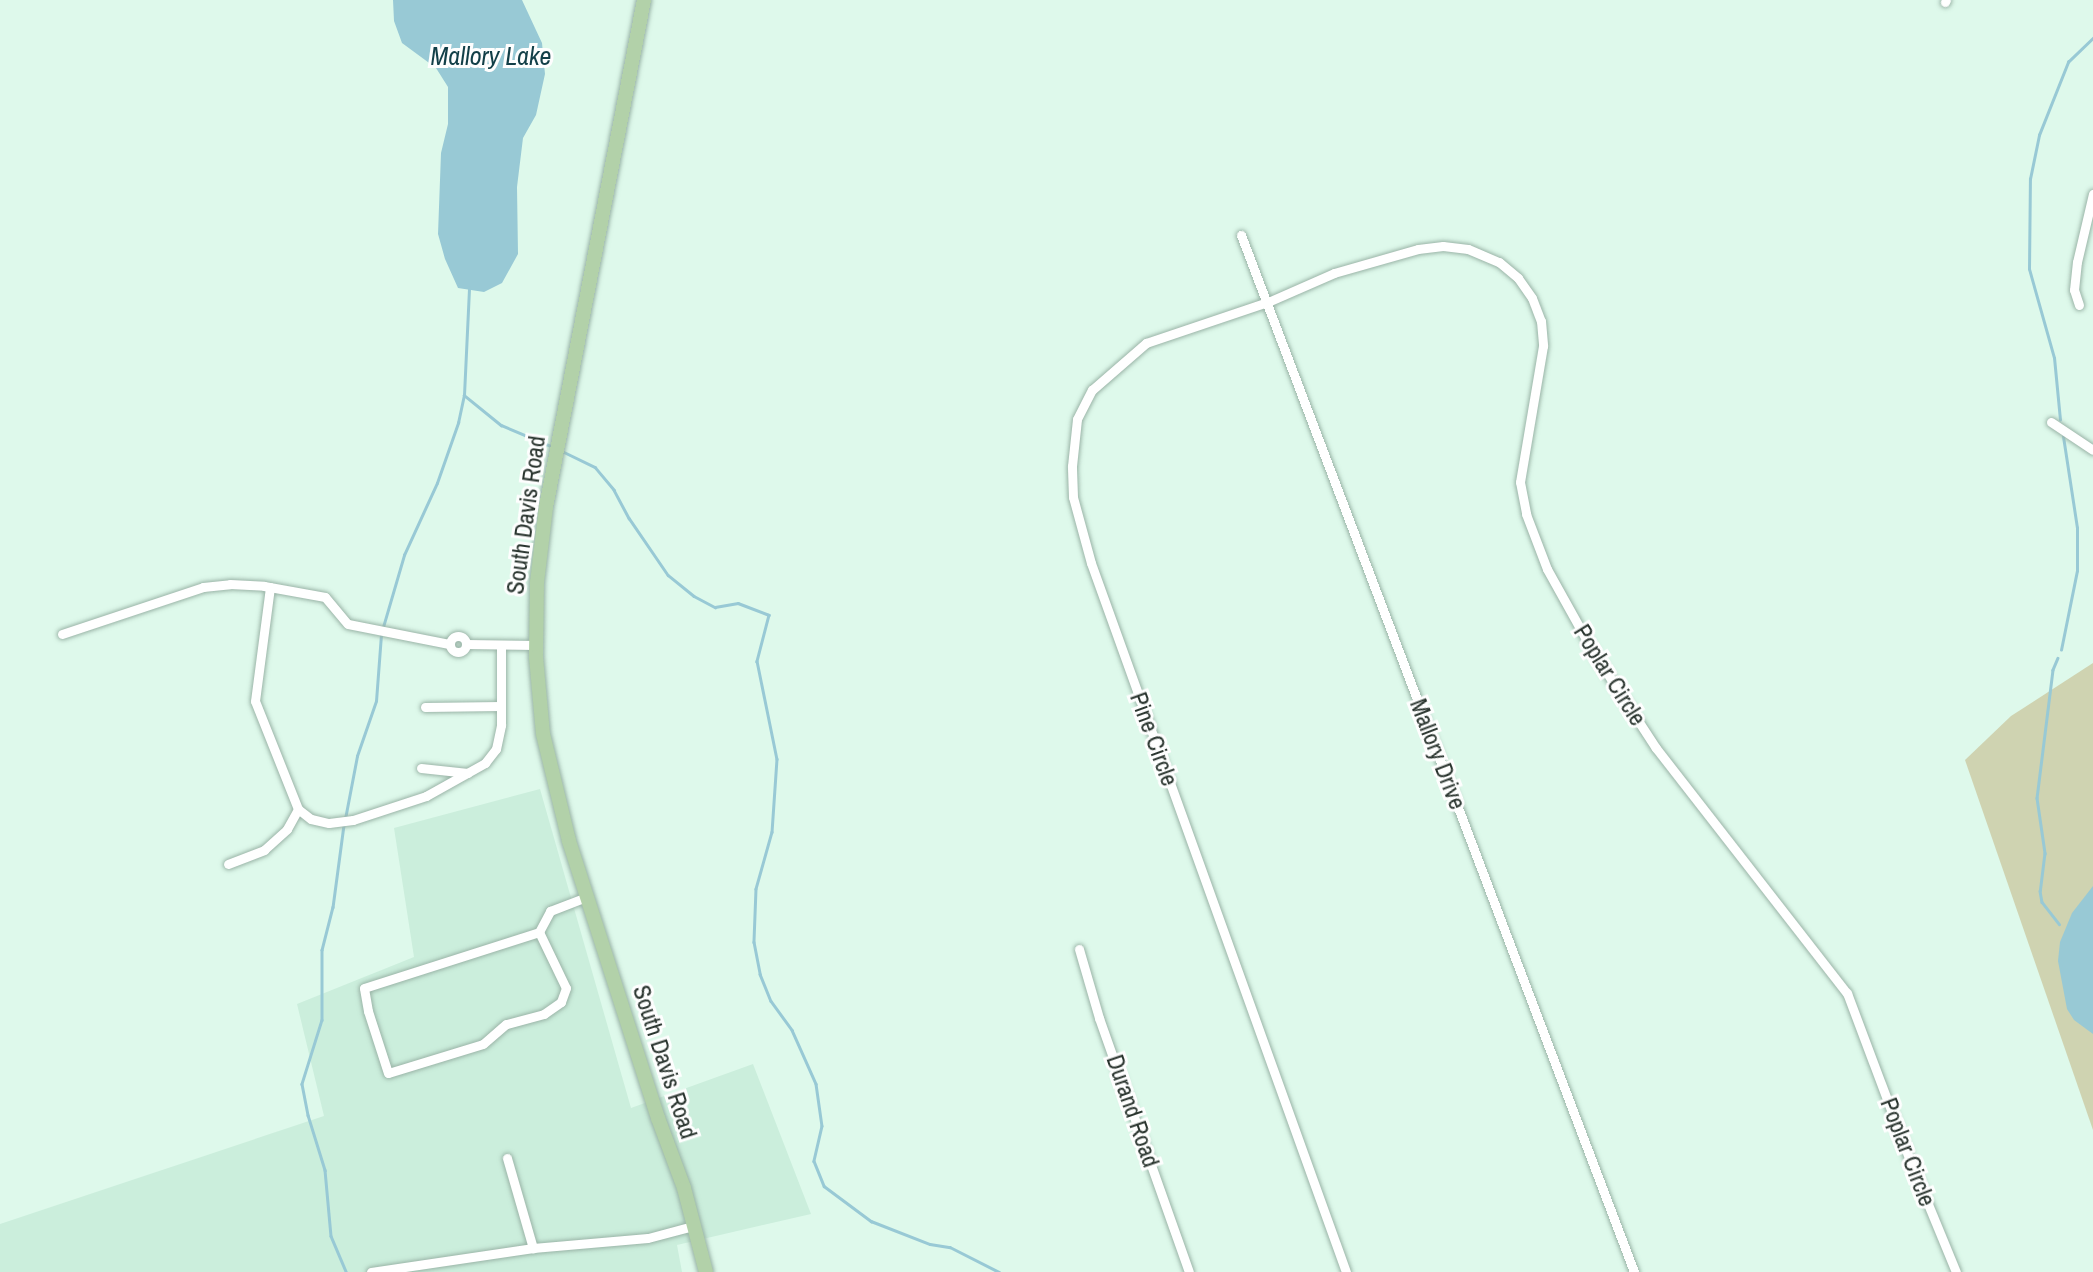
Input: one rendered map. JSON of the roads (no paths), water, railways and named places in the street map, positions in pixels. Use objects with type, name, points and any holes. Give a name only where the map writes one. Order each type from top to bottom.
[{"type":"main road","name":"South Davis Road","points":[[644,0],[546,507],[537,582],[536,645],[543,734],[569,841],[658,1118],[684,1188],[706,1272]]},
{"type":"street","points":[[2079,305],[2074,290],[2077,262],[2093,194]]},
{"type":"street","name":"Mallory Drive","points":[[1241,235],[1634,1272]]},
{"type":"street","name":"Poplar Circle","points":[[1268,302],[1335,273],[1431,246],[1480,252],[1508,269],[1525,288],[1537,310],[1543,346],[1520,482],[1526,514],[1547,569],[1592,650],[1656,748],[1847,993],[1909,1158],[1956,1272]]},
{"type":"street","name":"Pine Circle","points":[[1268,302],[1146,343],[1092,390],[1077,419],[1073,497],[1092,567],[1346,1272]]},
{"type":"street","points":[[2051,422],[2093,450]]},
{"type":"street","points":[[62,634],[203,587],[230,584],[270,587],[325,597],[348,624],[449,644],[452,650],[459,652],[466,644],[536,645]]},
{"type":"street","points":[[270,587],[255,701],[298,809],[310,819],[329,823],[354,820],[426,796],[485,763],[496,749],[501,706],[501,645]]},
{"type":"street","points":[[425,707],[501,706]]},
{"type":"street","points":[[421,768],[468,773]]},
{"type":"street","points":[[228,864],[264,850],[287,829],[298,809]]},
{"type":"street","points":[[539,932],[566,988],[561,1002],[544,1014],[506,1024],[483,1044],[388,1073],[368,1011],[364,988],[539,932],[550,911],[587,897]]},
{"type":"street","name":"Durand Road","points":[[1079,948],[1099,1018],[1189,1272]]},
{"type":"street","points":[[507,1158],[533,1248]]},
{"type":"street","points":[[371,1272],[533,1248],[648,1238],[693,1226]]},
{"type":"water","name":"Mallory Lake","points":[[393,0],[522,0],[542,43],[545,74],[536,115],[523,138],[517,187],[518,254],[502,283],[484,292],[458,288],[445,259],[438,234],[441,153],[448,124],[448,87],[436,68],[402,43],[394,21]]},
{"type":"water","points":[[2093,886],[2093,1034],[2074,1020],[2067,1009],[2058,961],[2060,942],[2072,913]]},
{"type":"waterway","points":[[2060,420],[2054,358],[2029,269],[2030,179],[2039,135],[2068,62],[2093,38]]},
{"type":"waterway","points":[[383,627],[404,555],[437,483],[458,423],[464,395],[469,288]]},
{"type":"waterway","points":[[464,395],[501,425],[553,447]]},
{"type":"waterway","points":[[2061,650],[2077,571],[2077,528],[2063,437]]},
{"type":"waterway","points":[[562,451],[595,467],[614,490],[629,518],[668,575],[694,596],[715,607],[738,603],[769,615],[757,661],[777,759],[772,832],[756,889],[754,942],[760,974],[771,1001],[792,1030],[816,1084],[822,1126],[814,1161],[824,1186],[871,1221],[930,1244],[950,1247],[999,1272]]},
{"type":"waterway","points":[[345,819],[357,756],[376,701],[381,634]]},
{"type":"waterway","points":[[2058,658],[2053,670],[2037,798],[2045,853],[2040,891],[2042,902],[2059,924]]},
{"type":"waterway","points":[[344,825],[333,907],[322,950],[322,1020],[302,1084],[308,1115],[325,1170],[331,1236],[346,1272]]}]
